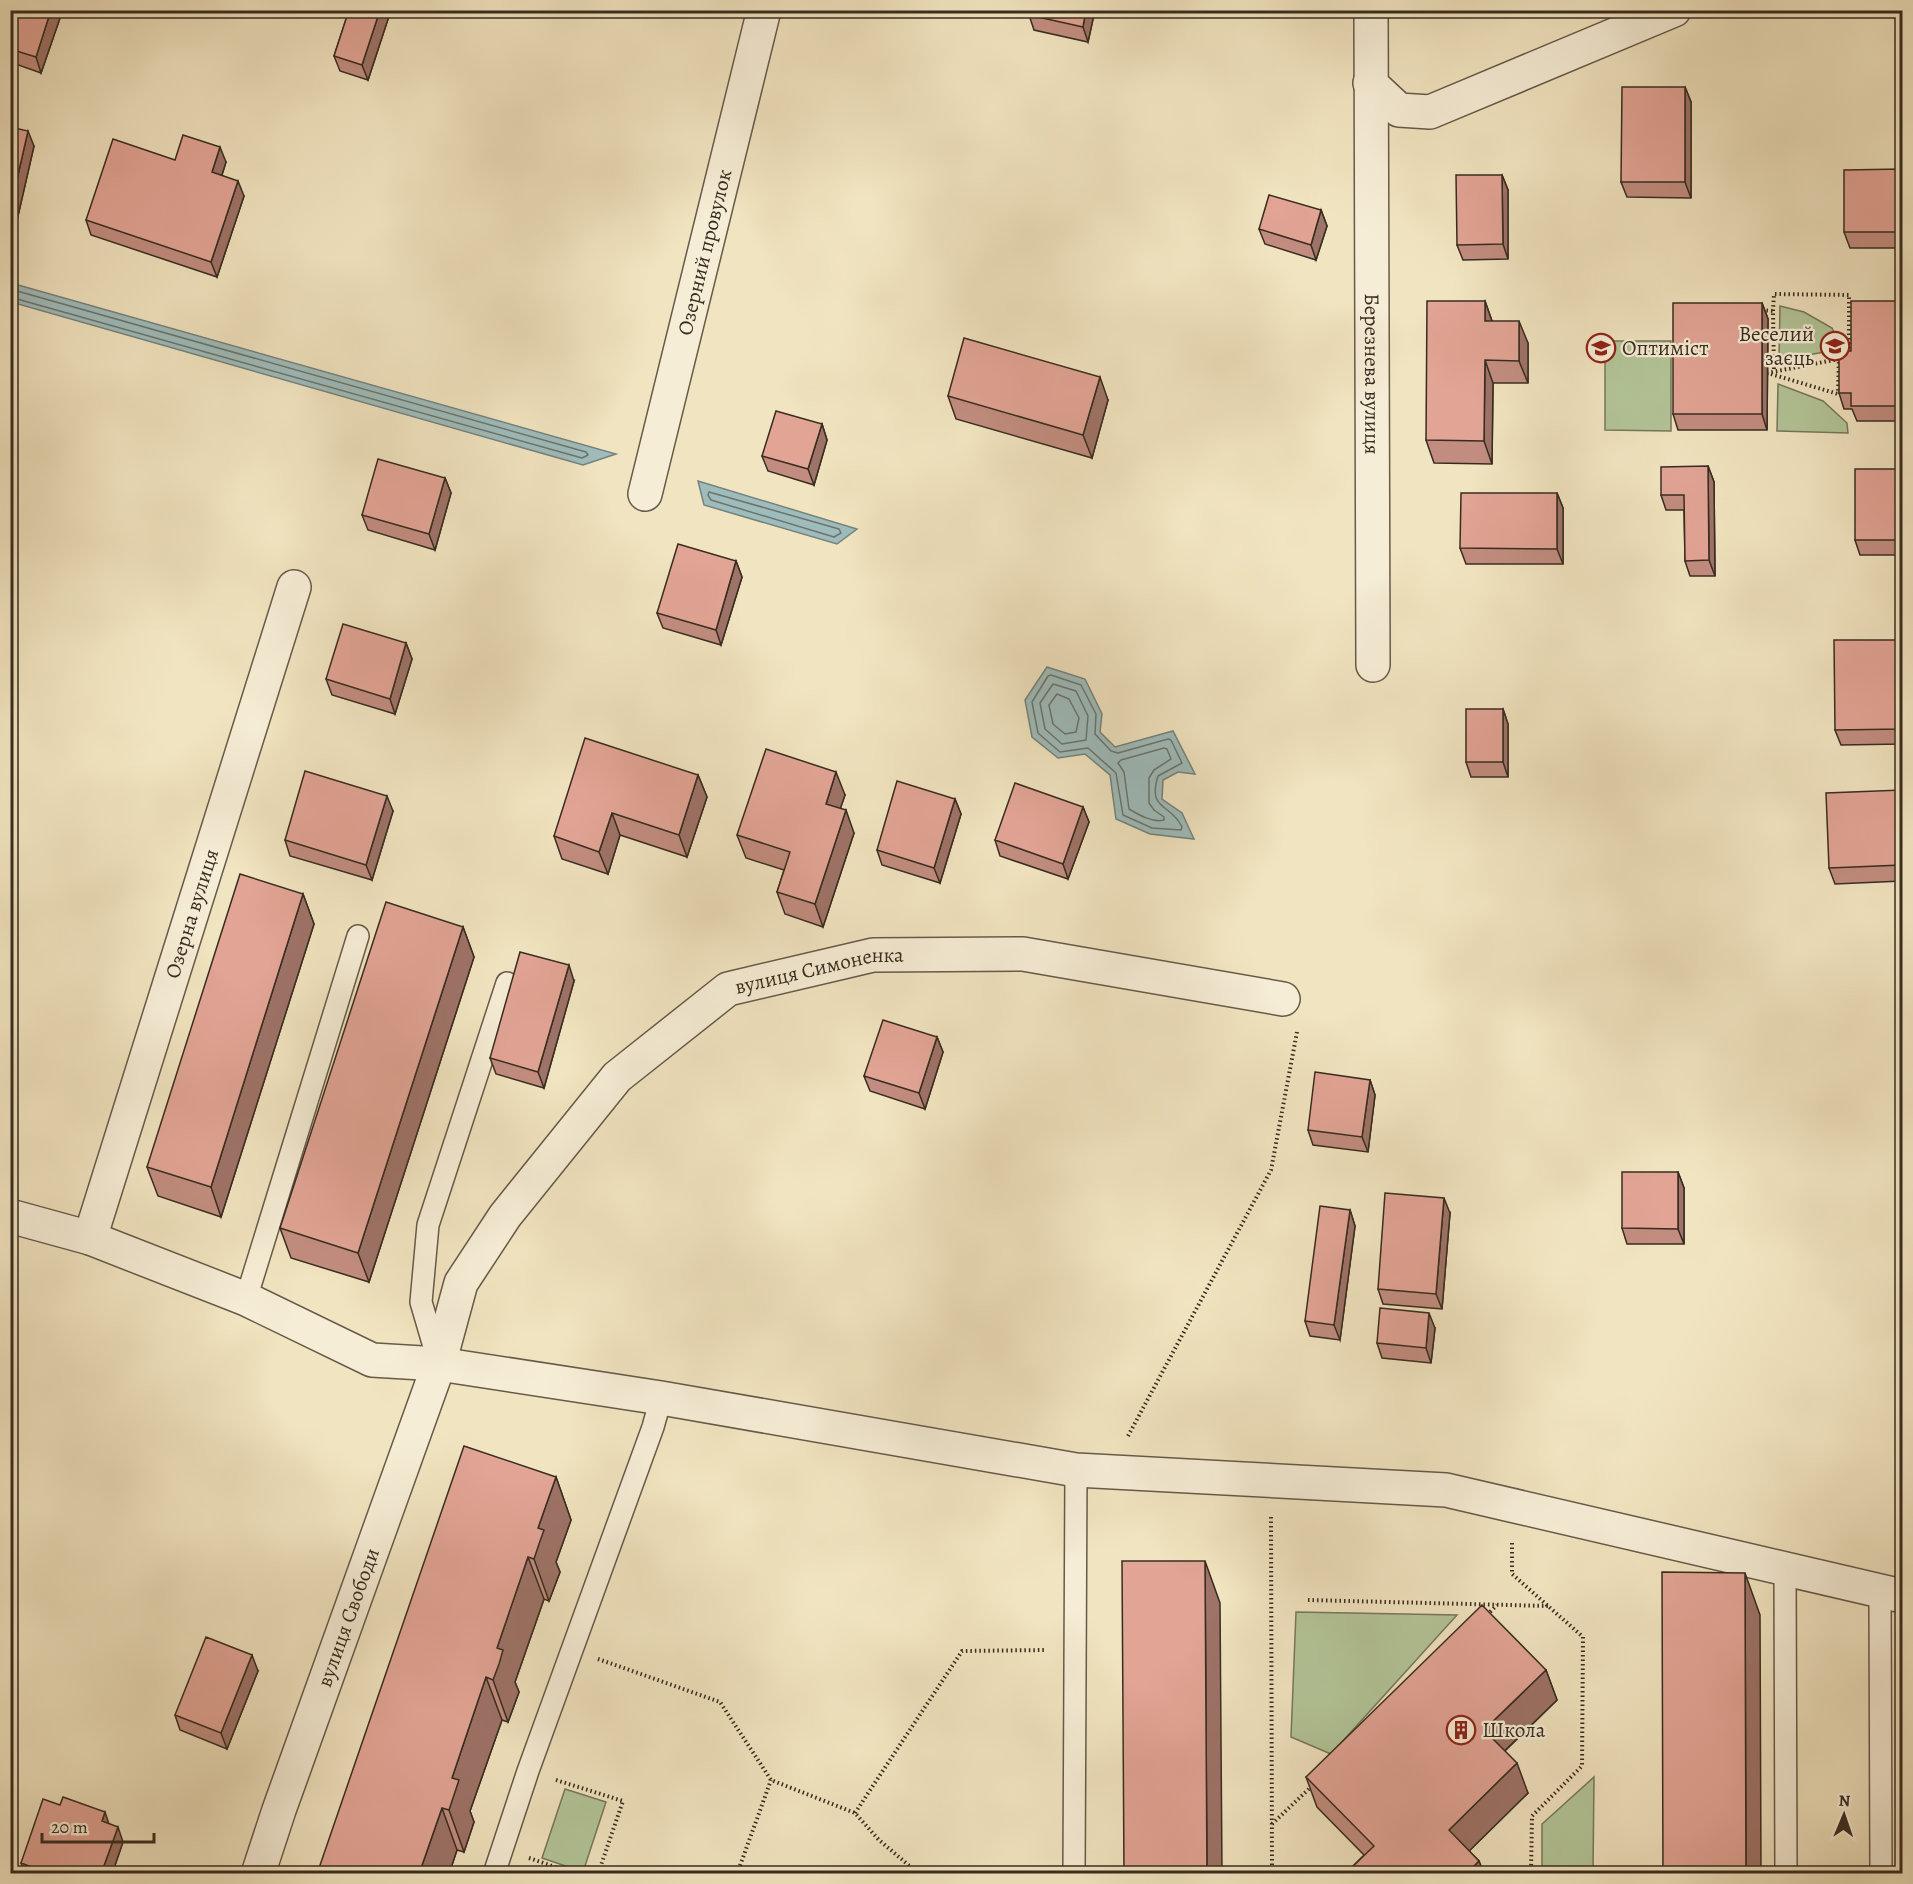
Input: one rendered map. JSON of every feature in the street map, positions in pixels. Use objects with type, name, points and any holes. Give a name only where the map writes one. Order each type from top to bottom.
[{"type":"street","name":"Озерний провулок","points":[[645,494],[764,10]]},
{"type":"street","name":"Березнева вулиця","points":[[1371,10],[1373,665]]},
{"type":"street","points":[[1370,83],[1399,110],[1430,112],[1674,10]]},
{"type":"street","name":"Озерна вулиця","points":[[90,1238],[294,586]]},
{"type":"street","name":"вулиця Симоненка","points":[[439,1364],[461,1283],[505,1216],[617,1077],[728,989],[873,955],[1023,954],[1291,1011]]},
{"type":"street","points":[[10,1216],[90,1238],[246,1299],[372,1360],[439,1364],[661,1398],[1076,1470],[1446,1490],[1891,1594]]},
{"type":"street","name":"вулиця Свободи","points":[[258,1874],[439,1364]]},
{"type":"lane","points":[[246,1299],[358,936]]},
{"type":"lane","points":[[439,1364],[421,1302],[428,1225],[507,983]]},
{"type":"lane","points":[[494,1874],[528,1771],[649,1438],[661,1398]]},
{"type":"lane","points":[[1074,1874],[1076,1470]]},
{"type":"lane","points":[[1785,1569],[1786,1874]]},
{"type":"lane","points":[[1881,1874],[1891,1594]]},
{"type":"path","points":[[1774,372],[1774,294],[1849,294],[1849,356],[1774,372],[1767,373],[1844,396]]},
{"type":"path","points":[[1755,310],[1773,311]]},
{"type":"path","points":[[1838,394],[1839,358]]},
{"type":"path","points":[[1109,1472],[1271,1170],[1291,1011]]},
{"type":"path","points":[[1271,1480],[1272,1874]]},
{"type":"path","points":[[1512,1506],[1512,1574],[1583,1637],[1582,1766],[1532,1816],[1531,1874]]},
{"type":"path","points":[[1308,1600],[1549,1606]]},
{"type":"path","points":[[1480,1621],[1497,1605]]},
{"type":"path","points":[[572,1650],[720,1702],[771,1780],[855,1813],[879,1840],[919,1874]]},
{"type":"path","points":[[855,1813],[962,1651],[1075,1650]]},
{"type":"path","points":[[528,1771],[623,1801],[598,1874]]},
{"type":"path","points":[[737,1874],[771,1780]]},
{"type":"path","points":[[1271,1825],[1313,1784]]},
{"type":"path","points":[[502,1850],[574,1874]]},
{"type":"green space","points":[[1780,306],[1804,312],[1832,328],[1842,349],[1779,360]]},
{"type":"green space","points":[[1605,341],[1671,341],[1671,431],[1605,430]]},
{"type":"green space","points":[[1778,384],[1823,401],[1847,423],[1848,433],[1777,431]]},
{"type":"green space","points":[[1296,1612],[1457,1615],[1331,1754],[1291,1737]]},
{"type":"green space","points":[[1594,1777],[1593,1873],[1542,1873],[1542,1824]]},
{"type":"green space","points":[[565,1789],[606,1802],[583,1872],[542,1858]]},
{"type":"water","points":[[11,283],[616,454],[583,465],[11,302]]},
{"type":"water","points":[[698,481],[857,529],[837,544],[704,505]]},
{"type":"water","points":[[1047,667],[1085,679],[1102,714],[1100,732],[1115,747],[1173,731],[1195,774],[1178,772],[1163,780],[1162,799],[1182,813],[1194,839],[1150,834],[1116,819],[1110,775],[1085,754],[1058,758],[1032,737],[1025,700]]},
{"type":"building","points":[[10,10],[51,10],[36,57],[10,49]]},
{"type":"building","points":[[349,10],[380,10],[362,65],[334,56]]},
{"type":"building","points":[[1030,10],[1086,10],[1083,27],[1029,15]]},
{"type":"building","points":[[1622,87],[1685,87],[1685,182],[1621,182]]},
{"type":"building","points":[[10,127],[28,131],[10,210]]},
{"type":"building","points":[[183,135],[220,147],[212,172],[238,181],[211,262],[86,220],[113,139],[175,160]]},
{"type":"building","points":[[1902,169],[1902,232],[1844,232],[1844,170]]},
{"type":"building","points":[[1456,175],[1502,175],[1503,244],[1457,245]]},
{"type":"building","points":[[1269,195],[1321,210],[1311,245],[1259,229]]},
{"type":"building","points":[[1427,301],[1485,301],[1485,321],[1519,321],[1519,361],[1485,360],[1484,441],[1426,440]]},
{"type":"building","points":[[1851,301],[1902,301],[1902,406],[1851,406],[1851,393],[1839,393],[1839,351],[1851,351]]},
{"type":"building","points":[[1673,303],[1762,303],[1762,414],[1673,414]]},
{"type":"building","points":[[964,338],[1100,377],[1083,435],[948,396]]},
{"type":"building","points":[[776,411],[822,424],[808,469],[762,456]]},
{"type":"building","points":[[378,459],[445,478],[429,534],[362,515]]},
{"type":"building","points":[[1708,466],[1709,560],[1685,561],[1684,495],[1661,495],[1661,467]]},
{"type":"building","points":[[1855,469],[1902,469],[1902,540],[1855,540]]},
{"type":"building","points":[[1461,493],[1557,493],[1557,549],[1460,548]]},
{"type":"building","points":[[678,544],[736,561],[716,630],[657,613]]},
{"type":"building","points":[[343,624],[406,643],[390,699],[326,679]]},
{"type":"building","points":[[1834,640],[1902,640],[1902,729],[1835,730]]},
{"type":"building","points":[[1466,709],[1503,709],[1503,762],[1466,762]]},
{"type":"building","points":[[585,738],[698,775],[679,835],[612,813],[599,852],[554,836]]},
{"type":"building","points":[[766,749],[836,772],[826,804],[846,810],[815,904],[777,892],[790,852],[737,835]]},
{"type":"building","points":[[305,771],[387,796],[366,865],[285,840]]},
{"type":"building","points":[[897,781],[955,799],[934,868],[877,850]]},
{"type":"building","points":[[1015,783],[1083,807],[1063,864],[995,840]]},
{"type":"building","points":[[1902,790],[1902,865],[1829,868],[1826,793]]},
{"type":"building","points":[[240,874],[303,894],[211,1187],[147,1167]]},
{"type":"building","points":[[386,902],[463,927],[358,1253],[280,1228]]},
{"type":"building","points":[[520,952],[569,965],[538,1072],[490,1058]]},
{"type":"building","points":[[883,1020],[937,1037],[919,1093],[864,1076]]},
{"type":"building","points":[[1315,1072],[1370,1080],[1362,1137],[1308,1130]]},
{"type":"building","points":[[1622,1172],[1678,1172],[1678,1229],[1622,1228]]},
{"type":"building","points":[[1385,1193],[1444,1198],[1436,1294],[1378,1289]]},
{"type":"building","points":[[1320,1206],[1350,1210],[1334,1325],[1305,1321]]},
{"type":"building","points":[[1380,1308],[1429,1313],[1426,1348],[1377,1343]]},
{"type":"building","points":[[464,1446],[556,1477],[538,1528],[544,1530],[534,1559],[528,1557],[497,1648],[503,1650],[499,1664],[493,1680],[486,1677],[452,1778],[459,1780],[449,1810],[442,1808],[419,1874],[317,1874]]},
{"type":"building","points":[[1122,1561],[1205,1561],[1207,1874],[1124,1874]]},
{"type":"building","points":[[1662,1572],[1745,1573],[1746,1874],[1663,1874]]},
{"type":"building","name":"Школа","points":[[1482,1605],[1546,1670],[1484,1730],[1517,1763],[1449,1830],[1479,1861],[1466,1874],[1345,1874],[1374,1846],[1306,1777]]},
{"type":"building","points":[[206,1637],[252,1655],[221,1733],[175,1715]]},
{"type":"building","points":[[63,1797],[105,1812],[102,1821],[118,1827],[101,1874],[51,1874],[21,1863],[43,1799],[60,1805]]},
{"type":"place","name":"Веселий заєць","points":[[1835,346]]},
{"type":"place","name":"Оптиміст","points":[[1601,348]]},
{"type":"place","name":"Школа","points":[[1461,1730]]}]
